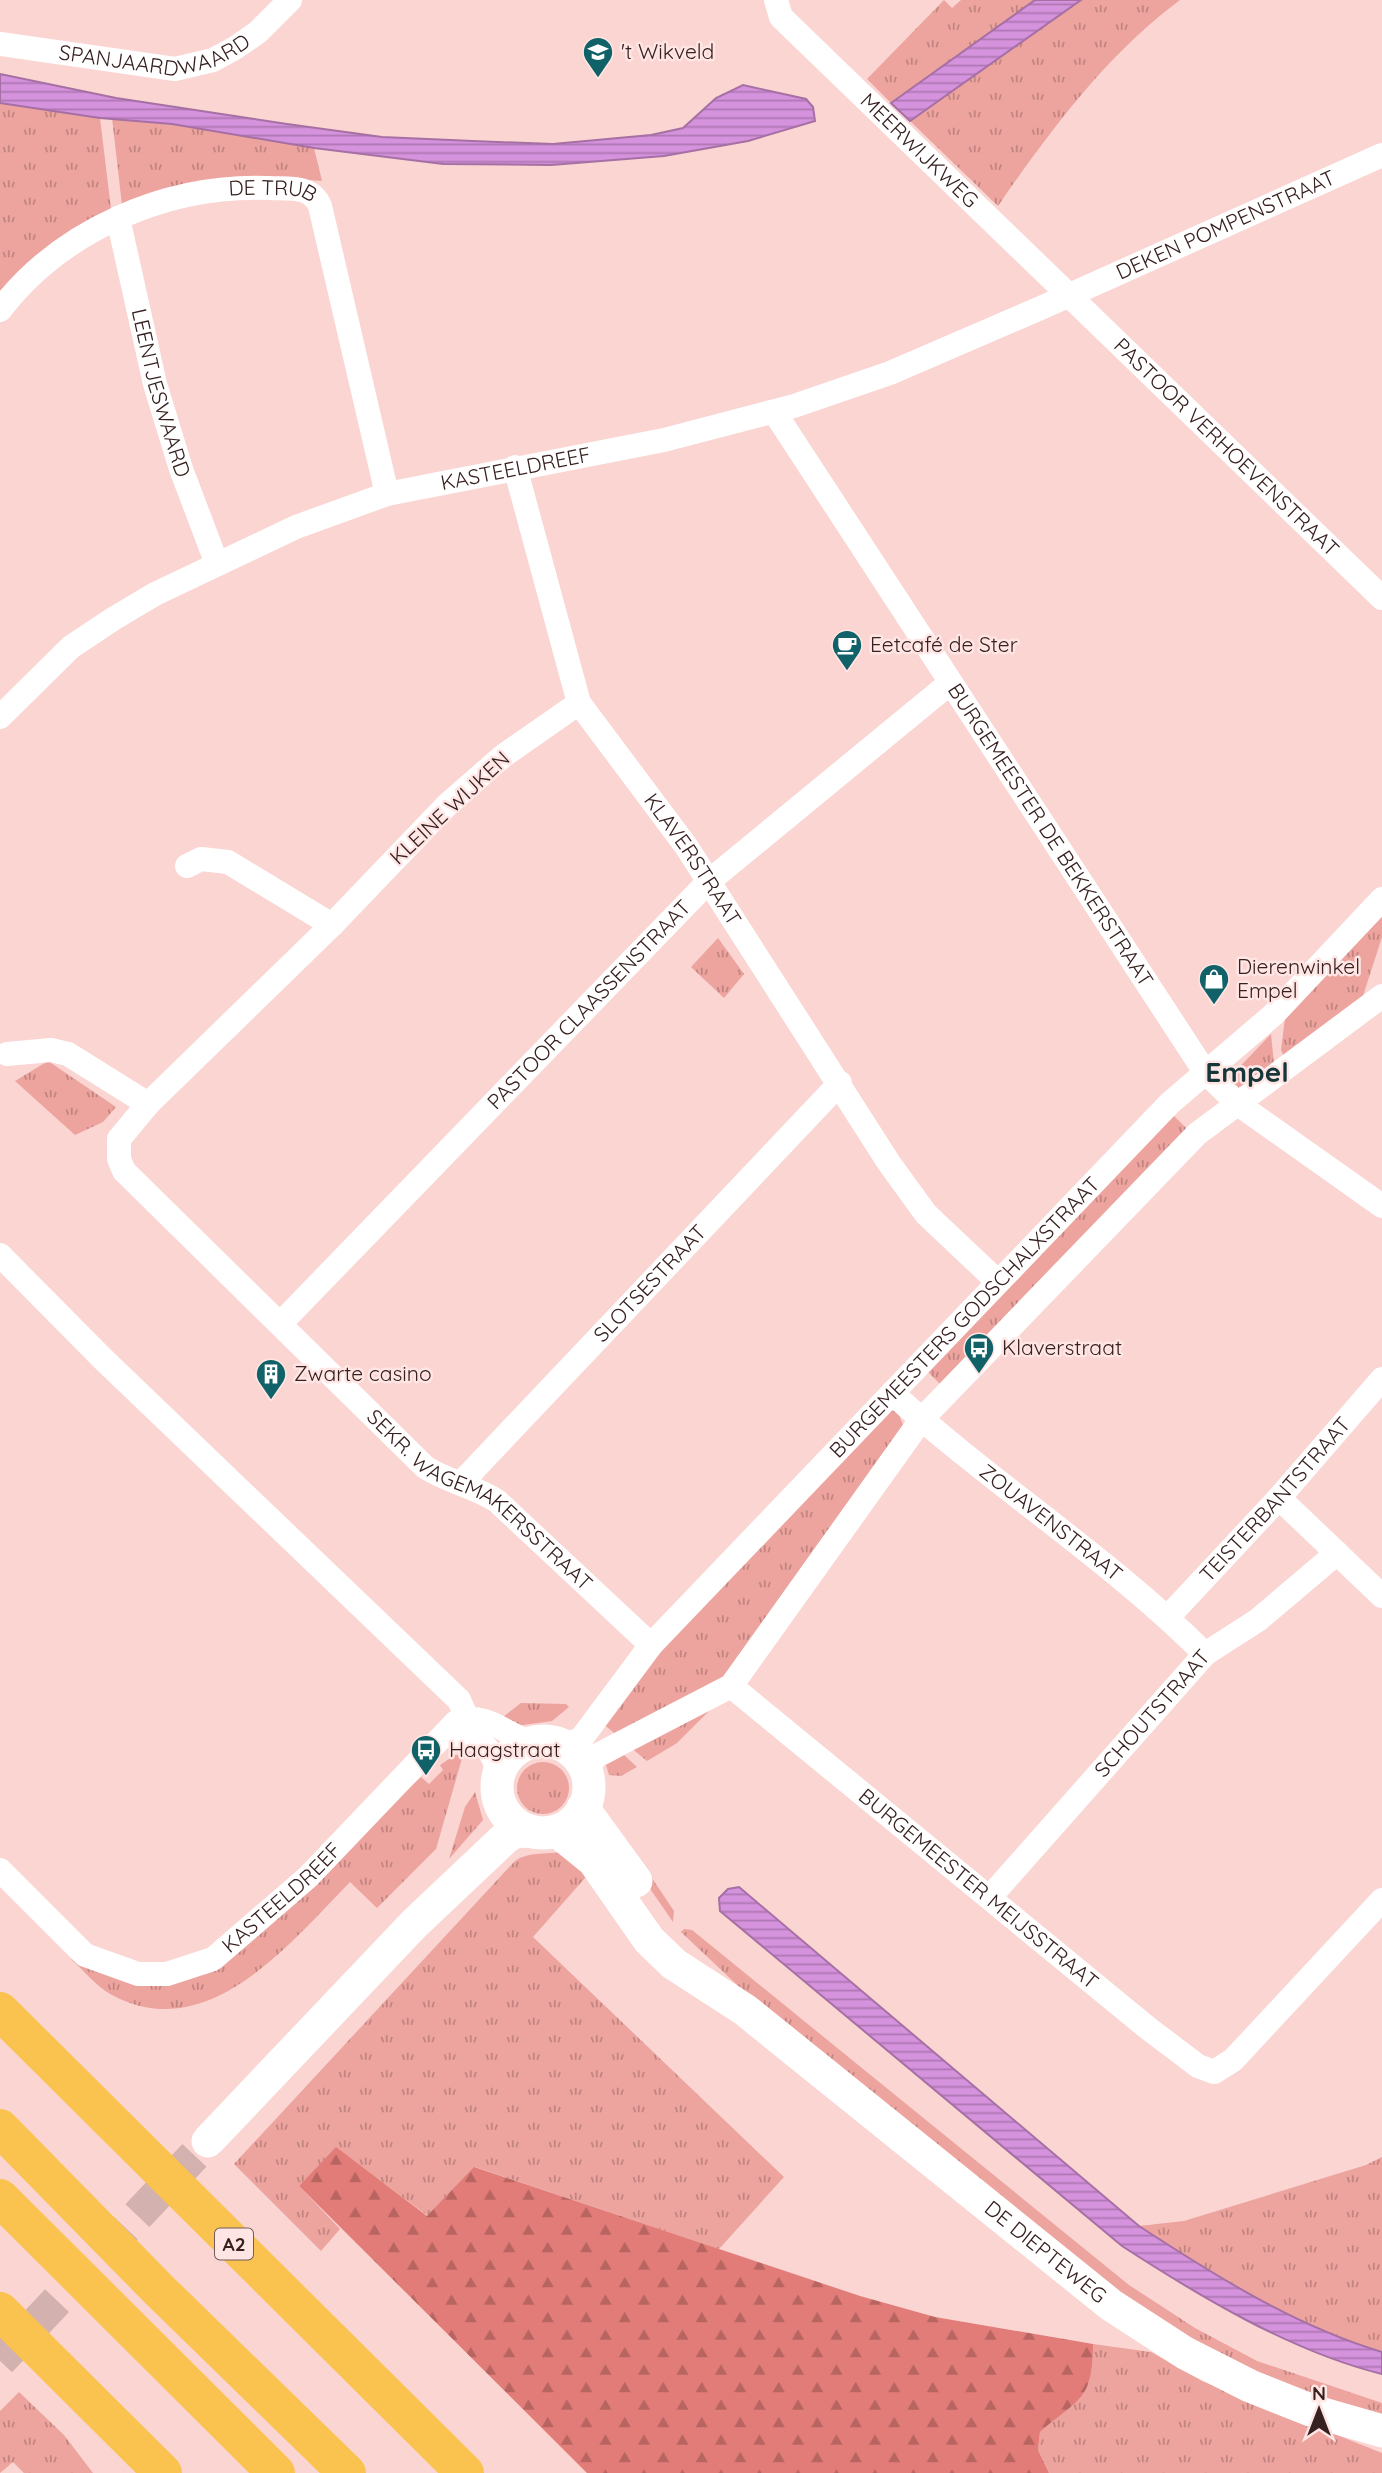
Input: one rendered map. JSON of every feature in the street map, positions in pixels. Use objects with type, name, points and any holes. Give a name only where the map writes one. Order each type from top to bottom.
[{"type":"highway","name":"A2","points":[[0,2011],[464,2472]]},
{"type":"highway","points":[[0,2128],[159,2290],[347,2473]]},
{"type":"highway","points":[[0,2198],[276,2473]]},
{"type":"highway","points":[[0,2311],[163,2473]]},
{"type":"highway","points":[[80,2393],[137,2473]]},
{"type":"street","name":"SPANJAARDWAARD","points":[[0,44],[175,69],[213,60],[235,48],[258,32],[290,0]]},
{"type":"street","name":"MEERWIJKWEG","points":[[776,0],[781,17],[1070,296]]},
{"type":"street","name":"DEKEN POMPENSTRAAT","points":[[1070,296],[1382,155]]},
{"type":"street","name":"DE TRUB","points":[[0,310],[53,255],[118,218],[159,202],[208,192],[257,188],[305,190],[316,196],[387,494]]},
{"type":"street","name":"LEENTJESWAARD","points":[[118,218],[155,384],[181,469],[217,564]]},
{"type":"street","name":"KASTEELDREEF","points":[[0,718],[71,647],[155,594],[296,527],[387,494],[664,440],[775,413],[890,373],[1070,296]]},
{"type":"street","name":"PASTOOR VERHOEVENSTRAAT","points":[[1070,296],[1382,598]]},
{"type":"street","name":"BURGEMEESTER DE BEKKERSTRAAT","points":[[775,413],[1205,1072],[1238,1104],[1382,1206]]},
{"type":"street","name":"KLAVERSTRAAT","points":[[515,467],[579,702],[686,846],[889,1163],[926,1213],[997,1281]]},
{"type":"street","name":"PASTOOR CLAASSENSTRAAT","points":[[281,1323],[708,882],[950,683]]},
{"type":"street","name":"KLEINE WIJKEN","points":[[119,1139],[148,1104],[332,925],[456,797],[503,755],[579,702]]},
{"type":"street","points":[[187,866],[201,859],[228,862],[332,925]]},
{"type":"street","name":"BURGEMEESTERS GODSCHALXSTRAAT","points":[[547,1745],[581,1739],[651,1644],[997,1281],[1175,1097],[1273,1015],[1382,899]]},
{"type":"street","name":"BURGEMEESTERS GODSCHALXSTRAAT","points":[[586,1772],[596,1756],[731,1686],[921,1420],[1197,1134],[1382,996]]},
{"type":"street","points":[[7,1054],[51,1050],[68,1054],[148,1104]]},
{"type":"street","name":"SLOTSESTRAAT","points":[[461,1483],[840,1083]]},
{"type":"street","name":"SEKR. WAGEMAKERSSTRAAT","points":[[119,1139],[119,1159],[124,1171],[425,1467],[441,1477],[477,1488],[497,1501],[651,1644]]},
{"type":"street","points":[[0,1255],[102,1358],[459,1700],[467,1727],[486,1746],[496,1763],[499,1788],[510,1820],[542,1831]]},
{"type":"street","name":"TEISTERBANTSTRAAT","points":[[1168,1617],[1279,1498],[1382,1379]]},
{"type":"street","name":"ZOUAVENSTRAAT","points":[[891,1393],[921,1420],[1168,1617],[1205,1654]]},
{"type":"street","points":[[1279,1498],[1382,1596]]},
{"type":"street","name":"SCHOUTSTRAAT","points":[[990,1897],[1205,1654],[1258,1620],[1337,1553]]},
{"type":"street","name":"BURGEMEESTER MEIJSSTRAAT","points":[[731,1686],[1198,2066],[1214,2072],[1233,2060],[1382,1900]]},
{"type":"street","name":"KASTEELDREEF","points":[[0,1870],[85,1955],[138,1974],[167,1974],[213,1959],[308,1877],[439,1741],[467,1727],[493,1723],[547,1745]]},
{"type":"street","points":[[208,2141],[414,1924],[505,1838],[514,1832],[568,1826],[583,1808],[587,1797],[586,1772],[573,1753],[547,1745],[510,1755],[499,1788],[492,1824],[414,1924]]},
{"type":"street","name":"DE DIEPTEWEG","points":[[583,1808],[593,1826],[628,1868],[661,1920],[746,2010]]},
{"type":"street","name":"DE DIEPTEWEG","points":[[542,1831],[594,1861],[649,1940],[674,1964],[746,2010],[1111,2305],[1185,2353],[1250,2386],[1313,2412],[1382,2431]]},
{"type":"green space","points":[[944,0],[952,8],[961,0],[1035,0],[891,103],[867,79]]},
{"type":"green space","points":[[1081,0],[1180,0],[1153,21],[1104,69],[1038,150],[998,206],[910,121]]},
{"type":"green space","points":[[0,103],[100,118],[111,209],[19,271],[0,291]]},
{"type":"green space","points":[[112,118],[172,124],[314,148],[322,181],[293,179],[122,205]]},
{"type":"green space","points":[[1382,917],[1382,937],[1362,999],[1284,1057],[1281,1050],[1285,1018]]},
{"type":"green space","points":[[718,938],[744,974],[724,998],[691,967]]},
{"type":"green space","points":[[1271,1034],[1274,1064],[1239,1088],[1231,1081],[1231,1076]]},
{"type":"green space","points":[[48,1061],[116,1107],[103,1122],[75,1135],[15,1081]]},
{"type":"green space","points":[[1171,1113],[1189,1131],[943,1387],[925,1369]]},
{"type":"green space","points":[[891,1410],[898,1412],[903,1425],[728,1677],[618,1736],[602,1723],[642,1666]]},
{"type":"green space","points":[[521,1703],[566,1704],[569,1707],[552,1721],[516,1726],[503,1717]]},
{"type":"green space","points":[[713,1707],[677,1743],[647,1761],[630,1747]]},
{"type":"green space","points":[[455,1755],[463,1755],[436,1849],[377,1908],[350,1882],[274,1958],[244,1981],[214,1998],[181,2008],[147,2008],[106,1992],[71,1959],[132,1978],[253,1937],[421,1777],[429,1784],[443,1770],[440,1765]]},
{"type":"green space","points":[[624,1755],[637,1767],[621,1776],[609,1775],[606,1765]]},
{"type":"green space","points":[[543,1762],[553,1764],[561,1770],[567,1778],[567,1798],[561,1806],[553,1812],[543,1814],[533,1812],[525,1806],[519,1798],[517,1788],[519,1778],[525,1770],[533,1764]]},
{"type":"green space","points":[[475,1792],[483,1820],[449,1859],[465,1807]]},
{"type":"green space","points":[[625,1838],[674,1911],[673,1922],[633,1864]]},
{"type":"green space","points":[[569,1850],[592,1870],[533,1937],[784,2177],[719,2249],[475,2167],[428,2216],[336,2148],[299,2186],[340,2229],[321,2251],[234,2164],[514,1862],[526,1856]]},
{"type":"green space","points":[[684,1929],[692,1930],[1129,2285],[1195,2328],[1257,2361],[1382,2403],[1382,2418],[1317,2398],[1190,2341],[1120,2296],[752,1999],[681,1932]]},
{"type":"green space","points":[[336,2147],[427,2216],[474,2167],[860,2296],[935,2317],[1093,2344],[1087,2388],[1074,2404],[1040,2432],[1038,2450],[1049,2473],[587,2473],[299,2186]]},
{"type":"green space","points":[[1382,2157],[1382,2352],[1318,2328],[1256,2298],[1139,2226],[1184,2221],[1366,2165]]},
{"type":"green space","points":[[1093,2344],[1151,2352],[1202,2381],[1382,2453],[1382,2473],[1049,2473],[1038,2450],[1040,2432],[1074,2404],[1087,2387]]},
{"type":"green space","points":[[19,2392],[64,2435],[93,2473],[24,2473],[13,2462],[0,2473],[0,2411]]},
{"type":"shaded area","points":[[1035,0],[1081,0],[910,121],[891,103]]},
{"type":"shaded area","points":[[0,74],[116,98],[382,137],[553,144],[651,135],[683,128],[716,98],[743,85],[806,99],[813,107],[815,121],[748,141],[664,156],[551,165],[443,164],[314,148],[172,124],[100,118],[0,103]]},
{"type":"shaded area","points":[[739,1887],[1139,2226],[1256,2298],[1318,2328],[1382,2352],[1382,2374],[1314,2352],[1280,2337],[1214,2303],[1122,2246],[720,1911],[719,1898],[728,1889]]},
{"type":"tunnel","points":[[0,2361],[208,2141]]},
{"type":"place","name":"'t Wikveld","points":[[598,79]]},
{"type":"place","name":"Eetcafé de Ster","points":[[847,672]]},
{"type":"place","name":"Dierenwinkel Empel","points":[[1214,1006]]},
{"type":"place","name":"Klaverstraat","points":[[979,1375]]},
{"type":"place","name":"Zwarte casino","points":[[271,1401]]},
{"type":"place","name":"Haagstraat","points":[[426,1777]]},
{"type":"district","name":"Empel","points":[[1247,1072]]}]
